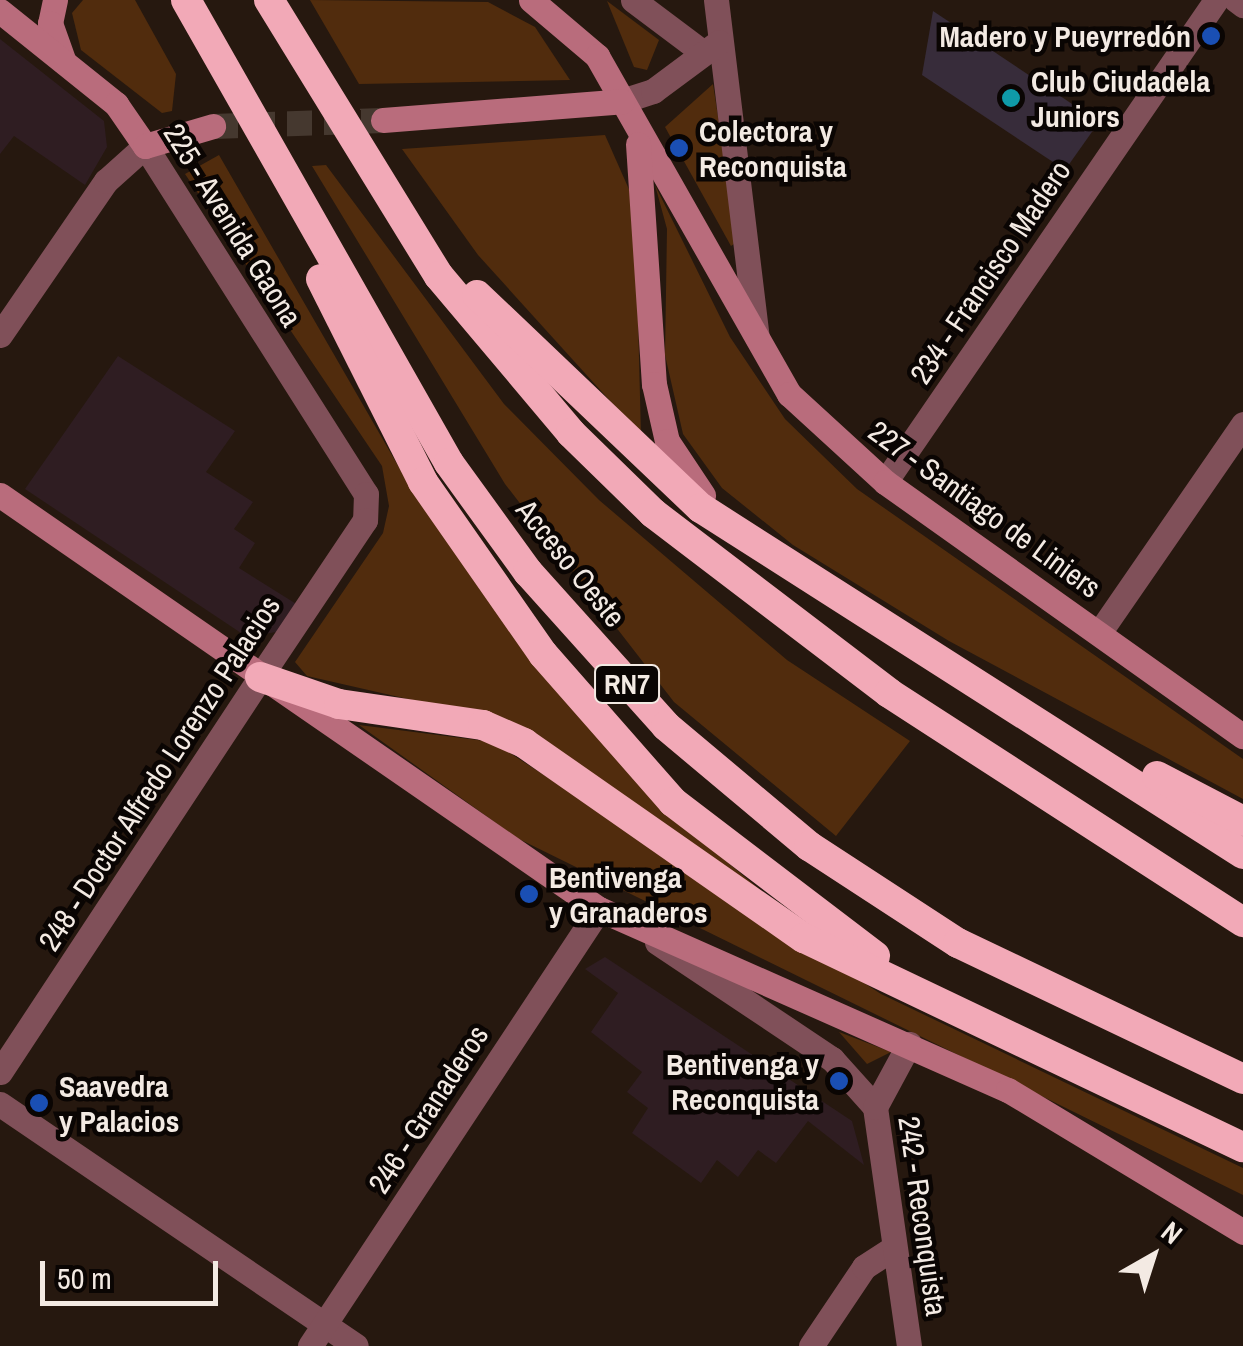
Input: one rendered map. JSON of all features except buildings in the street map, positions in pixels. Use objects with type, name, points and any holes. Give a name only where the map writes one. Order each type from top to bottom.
[{"type":"highway","name":"Acceso Oeste","points":[[186,0],[308,228],[483,510],[666,726],[868,886],[1079,1007],[1243,1080]]},
{"type":"highway","points":[[269,0],[398,214],[513,368],[653,513],[889,693],[1113,834],[1243,922]]},
{"type":"highway","points":[[398,214],[599,420],[737,532],[1243,854]]},
{"type":"highway","points":[[308,228],[326,298],[424,482],[618,745],[814,916],[987,1029]]},
{"type":"highway","points":[[932,655],[1243,821]]},
{"type":"highway","points":[[260,677],[339,704],[483,725],[524,743],[804,938],[987,1029],[1243,1147]]},
{"type":"main road","points":[[55,0],[50,23],[64,62]]},
{"type":"main road","name":"227 - Santiago de Liniers","points":[[531,0],[597,56],[758,347],[789,394],[885,482],[1243,736]]},
{"type":"main road","points":[[567,0],[597,56]]},
{"type":"main road","name":"225 - Avenida Gaona","points":[[0,11],[116,104],[145,146]]},
{"type":"main road","points":[[384,120],[622,101]]},
{"type":"main road","points":[[145,146],[213,126]]},
{"type":"main road","points":[[636,127],[659,410],[682,470],[737,532]]},
{"type":"main road","points":[[0,495],[599,908],[645,934],[909,1044],[1104,1142],[1243,1232]]},
{"type":"street","points":[[633,0],[710,46]]},
{"type":"street","points":[[716,0],[710,46],[758,347]]},
{"type":"street","name":"234 - Francisco Madero","points":[[885,482],[1216,0]]},
{"type":"street","points":[[1236,0],[1243,5]]},
{"type":"street","points":[[622,101],[653,90],[710,46]]},
{"type":"street","points":[[0,335],[106,181],[145,146]]},
{"type":"street","name":"225 - Avenida Gaona","points":[[145,146],[368,508]]},
{"type":"street","points":[[1099,633],[1243,424]]},
{"type":"street","name":"248 - Doctor Alfredo Lorenzo Palacios","points":[[0,1072],[368,508]]},
{"type":"street","name":"246 - Granaderos","points":[[317,1336],[599,908]]},
{"type":"street","points":[[645,934],[832,1058],[875,1107]]},
{"type":"street","name":"242 - Reconquista","points":[[909,1044],[875,1107],[909,1346]]},
{"type":"street","points":[[0,1104],[317,1336],[356,1346]]},
{"type":"street","points":[[811,1346],[864,1267],[893,1248]]},
{"type":"shaded area","points":[[83,0],[135,0],[176,74],[172,111],[162,113],[81,50],[72,13]]},
{"type":"shaded area","points":[[310,0],[488,2],[535,27],[570,80],[359,84]]},
{"type":"shaded area","points":[[607,1],[659,40],[647,70],[634,67]]},
{"type":"shaded area","points":[[0,39],[104,121],[107,147],[85,185],[14,136],[0,154]]},
{"type":"shaded area","points":[[713,84],[737,242],[731,246],[665,127]]},
{"type":"shaded area","points":[[605,135],[635,203],[641,435],[478,255],[402,149]]},
{"type":"shaded area","points":[[219,155],[408,483],[651,798],[809,931],[478,715],[307,676],[295,662],[383,533],[389,506],[382,466],[185,174]]},
{"type":"shaded area","points":[[326,165],[504,404],[599,500],[787,660],[910,741],[836,836],[674,702],[505,484],[312,166]]},
{"type":"shaded area","points":[[655,185],[730,337],[785,419],[857,489],[1243,759],[1243,799],[949,641],[793,545],[722,488],[683,434],[665,355],[667,229]]},
{"type":"shaded area","points":[[118,356],[235,431],[206,472],[253,502],[234,529],[255,543],[239,568],[298,605],[276,632],[247,637],[25,489]]},
{"type":"shaded area","points":[[359,725],[493,742],[881,994],[1243,1168],[1243,1195],[517,838]]},
{"type":"shaded area","points":[[605,957],[852,1121],[864,1165],[808,1121],[776,1163],[758,1150],[738,1177],[717,1160],[701,1183],[632,1133],[648,1108],[627,1092],[642,1072],[591,1032],[618,993],[585,969]]},
{"type":"shaded area","points":[[839,1032],[891,1052],[867,1064]]},
{"type":"tunnel","points":[[213,126],[383,120]]},
{"type":"place","name":"Madero y Pueyrredón","points":[[1211,36]]},
{"type":"place","name":"Club Ciudadela Juniors","points":[[1011,98]]},
{"type":"place","name":"Colectora y Reconquista","points":[[679,148]]},
{"type":"place","name":"Bentivenga y Granaderos","points":[[529,894]]},
{"type":"place","name":"Bentivenga y Reconquista","points":[[839,1081]]},
{"type":"place","name":"Saavedra y Palacios","points":[[39,1103]]}]
